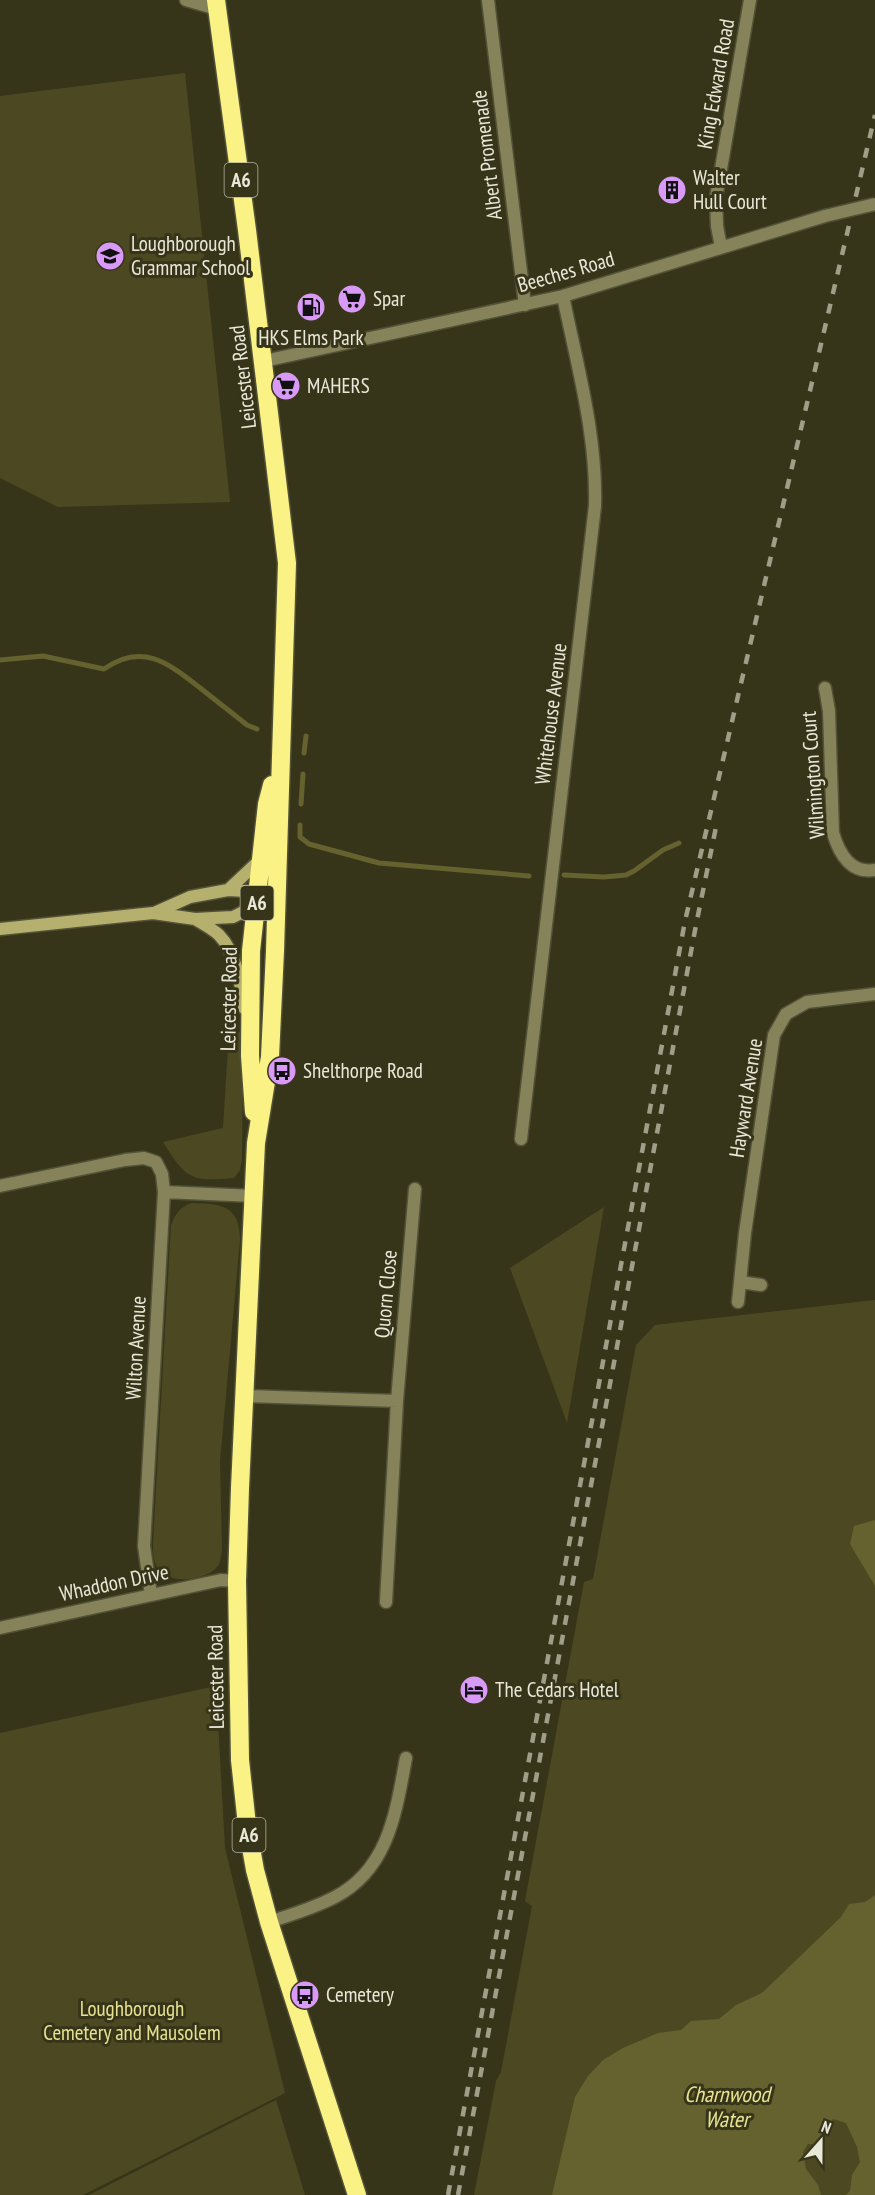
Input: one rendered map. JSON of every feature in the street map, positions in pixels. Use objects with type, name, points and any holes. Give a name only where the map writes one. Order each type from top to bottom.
[{"type":"highway","name":"Leicester Road","points":[[217,4],[264,361],[287,563],[287,617],[280,751],[270,859],[276,919],[270,1058],[256,1143]]},
{"type":"highway","name":"Leicester Road","points":[[270,859],[257,897],[251,951],[250,1056],[256,1143],[237,1581],[240,1760],[247,1825],[255,1870],[269,1922],[357,2195]]},
{"type":"street","points":[[186,0],[217,4]]},
{"type":"street","name":"Albert Promenade","points":[[488,0],[525,305]]},
{"type":"street","name":"King Edward Road","points":[[721,247],[717,226],[717,198],[750,0]]},
{"type":"street","name":"Beeches Road","points":[[264,361],[563,296],[825,216],[875,204]]},
{"type":"street","name":"Whitehouse Avenue","points":[[521,1139],[595,506],[594,444],[563,296]]},
{"type":"street","name":"Wilmington Court","points":[[825,688],[829,711],[832,833],[838,851],[850,864],[868,871],[875,870]]},
{"type":"street","points":[[228,890],[270,859]]},
{"type":"street","points":[[153,913],[190,897],[228,890],[246,891],[257,897],[268,904],[276,919]]},
{"type":"street","points":[[0,929],[153,913],[195,919],[233,916],[247,910],[257,897]]},
{"type":"street","points":[[195,919],[219,935],[228,948],[242,995],[250,1056]]},
{"type":"street","name":"Hayward Avenue","points":[[738,1302],[774,1035],[786,1014],[807,1002],[875,994]]},
{"type":"street","name":"Wilton Avenue","points":[[0,1186],[144,1158],[156,1162],[162,1174],[164,1192],[144,1546],[151,1595]]},
{"type":"street","name":"Quorn Close","points":[[386,1602],[397,1401],[414,1189]]},
{"type":"street","points":[[164,1192],[254,1196]]},
{"type":"street","points":[[740,1282],[761,1285]]},
{"type":"street","points":[[244,1396],[397,1401]]},
{"type":"street","name":"Whaddon Drive","points":[[0,1628],[221,1580],[237,1581]]},
{"type":"street","points":[[269,1922],[336,1897],[364,1875],[386,1842],[396,1811],[406,1758]]},
{"type":"green space","name":"Loughborough Grammar School","points":[[185,73],[230,502],[58,507],[0,478],[0,96]]},
{"type":"green space","points":[[229,1031],[243,1032],[240,1170],[234,1178],[199,1178],[184,1171],[163,1142],[223,1128]]},
{"type":"green space","points":[[192,1203],[212,1204],[227,1209],[237,1220],[240,1240],[220,1461],[221,1559],[214,1570],[207,1574],[178,1579],[162,1573],[157,1567],[153,1543],[171,1225],[179,1211]]},
{"type":"green space","points":[[604,1207],[567,1423],[510,1268]]},
{"type":"green space","points":[[875,1300],[875,2195],[474,2195],[496,2081],[501,2072],[532,1906],[525,1901],[584,1582],[593,1579],[636,1345],[655,1325]]},
{"type":"green space","name":"Loughborough Cemetery and Mausolem","points":[[216,1686],[225,1848],[285,2093],[83,2195],[0,2195],[0,1733]]},
{"type":"green space","points":[[276,2100],[305,2195],[89,2195]]},
{"type":"water","points":[[875,1520],[875,1586],[850,1544],[854,1526]]},
{"type":"water","name":"Charnwood Water","points":[[875,1895],[875,2195],[846,2195],[850,2191],[852,2175],[860,2162],[857,2147],[846,2123],[833,2119],[826,2128],[822,2144],[808,2144],[803,2152],[806,2169],[818,2185],[821,2195],[552,2195],[575,2097],[588,2076],[603,2060],[623,2048],[658,2033],[681,2030],[691,2021],[719,2019],[736,2005],[762,1993],[841,1917],[849,1904],[865,1902]]},
{"type":"waterway","points":[[0,660],[43,656],[104,669],[131,657],[154,659],[176,670],[247,725],[257,729]]},
{"type":"waterway","points":[[304,753],[306,736]]},
{"type":"waterway","points":[[301,804],[303,774]]},
{"type":"waterway","points":[[300,825],[300,837],[309,844],[379,863],[529,876]]},
{"type":"waterway","points":[[564,875],[604,877],[626,875],[663,850],[679,843]]},
{"type":"railway","points":[[448,2195],[685,921],[875,115]]},
{"type":"railway","points":[[458,2195],[716,827]]},
{"type":"place","name":"Walter Hull Court","points":[[672,190]]},
{"type":"place","name":"Loughborough Grammar School","points":[[110,256]]},
{"type":"place","name":"Spar","points":[[352,299]]},
{"type":"place","name":"HKS Elms Park","points":[[311,307]]},
{"type":"place","name":"MAHERS","points":[[286,386]]},
{"type":"place","name":"Shelthorpe Road","points":[[282,1071]]},
{"type":"place","name":"The Cedars Hotel","points":[[474,1690]]},
{"type":"place","name":"Cemetery","points":[[305,1995]]}]
